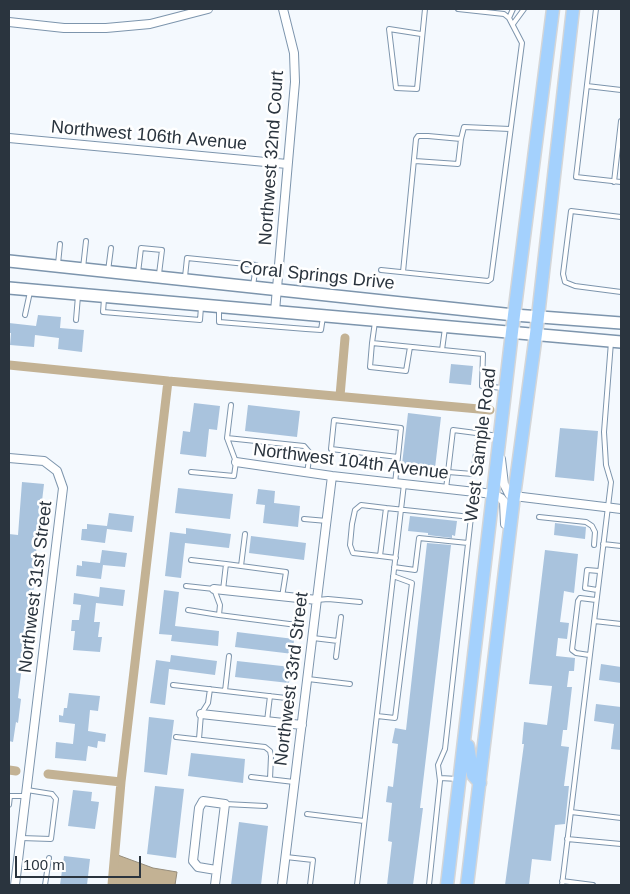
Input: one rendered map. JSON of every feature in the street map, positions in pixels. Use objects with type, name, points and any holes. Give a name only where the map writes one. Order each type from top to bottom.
[{"type":"main road","name":"West Sample Road","points":[[447,885],[512,331],[553,9]]},
{"type":"main road","points":[[468,885],[506,557],[536,334],[573,9]]},
{"type":"main road","name":"Coral Springs Drive","points":[[9,261],[514,315],[621,323]]},
{"type":"main road","name":"Coral Springs Drive","points":[[9,288],[616,341]]},
{"type":"main road","points":[[466,729],[471,768],[480,783]]},
{"type":"main road","points":[[460,779],[471,791],[473,839]]},
{"type":"street","points":[[9,22],[64,28],[106,28],[150,24],[208,9]]},
{"type":"street","name":"Northwest 32nd Court","points":[[275,311],[295,82],[294,53],[283,9]]},
{"type":"street","name":"Northwest 106th Avenue","points":[[9,138],[287,164]]},
{"type":"street","points":[[500,441],[504,484],[509,494],[621,508]]},
{"type":"street","name":"Northwest 31st Street","points":[[9,458],[44,461],[57,471],[63,488],[20,838],[16,885]]},
{"type":"street","name":"Northwest 104th Avenue","points":[[236,462],[306,473],[493,494]]},
{"type":"street","name":"Northwest 33rd Street","points":[[282,885],[332,476]]},
{"type":"street","points":[[493,494],[504,502],[506,557]]},
{"type":"street","points":[[214,589],[317,600]]},
{"type":"street","points":[[201,714],[302,725]]},
{"type":"street","points":[[215,885],[225,804],[203,801],[199,808],[193,861],[198,867],[216,870]]},
{"type":"street","points":[[9,861],[18,862]]},
{"type":"lane","points":[[421,34],[389,29],[396,88],[417,89],[424,9]]},
{"type":"lane","points":[[381,270],[488,281],[491,279],[522,42],[513,24],[504,14],[458,9]]},
{"type":"lane","points":[[509,18],[513,9]]},
{"type":"lane","points":[[513,24],[524,9]]},
{"type":"lane","points":[[596,9],[576,177],[621,182]]},
{"type":"lane","points":[[587,86],[621,90]]},
{"type":"lane","points":[[614,182],[621,121]]},
{"type":"lane","points":[[415,161],[458,164],[464,127],[510,128]]},
{"type":"lane","points":[[403,272],[416,139],[418,136],[461,139]]},
{"type":"lane","points":[[621,217],[571,211],[563,274],[565,282],[575,286],[621,292]]},
{"type":"lane","points":[[83,268],[86,241]]},
{"type":"lane","points":[[58,266],[60,244]]},
{"type":"lane","points":[[108,271],[111,248]]},
{"type":"lane","points":[[138,274],[141,248],[162,250],[159,276]]},
{"type":"lane","points":[[184,279],[187,258],[256,265],[253,286]]},
{"type":"lane","points":[[25,315],[30,290]]},
{"type":"lane","points":[[76,320],[78,294]]},
{"type":"lane","points":[[104,296],[102,312],[112,313],[200,320],[202,305]]},
{"type":"lane","points":[[219,306],[219,322],[321,330],[323,315]]},
{"type":"lane","points":[[375,320],[370,367],[406,371],[410,347]]},
{"type":"lane","points":[[442,350],[445,326]]},
{"type":"lane","points":[[593,885],[562,883],[611,478],[606,464],[604,432],[616,341]]},
{"type":"lane","points":[[372,343],[483,354],[482,386],[506,389]]},
{"type":"lane","points":[[191,472],[234,476],[236,462],[227,438],[231,405]]},
{"type":"lane","points":[[395,483],[402,428],[334,420],[331,449],[398,457]]},
{"type":"lane","points":[[446,489],[453,430],[479,433],[500,441]]},
{"type":"lane","points":[[448,472],[473,474],[479,433]]},
{"type":"lane","points":[[227,438],[304,446],[310,453],[306,473]]},
{"type":"lane","points":[[357,885],[404,484]]},
{"type":"lane","points":[[429,885],[440,778],[438,765],[445,749],[475,492]]},
{"type":"lane","points":[[396,558],[353,554],[350,545],[352,524],[355,510],[361,505],[471,517]]},
{"type":"lane","points":[[380,556],[386,508]]},
{"type":"lane","points":[[539,517],[586,522],[592,526],[595,532],[594,545]]},
{"type":"lane","points":[[304,519],[327,521]]},
{"type":"lane","points":[[241,566],[245,534]]},
{"type":"lane","points":[[394,568],[415,570],[419,538],[468,543]]},
{"type":"lane","points":[[603,544],[621,546]]},
{"type":"lane","points":[[191,560],[286,572],[282,597]]},
{"type":"lane","points":[[223,590],[226,564]]},
{"type":"lane","points":[[597,590],[585,588],[587,570],[599,571]]},
{"type":"lane","points":[[377,716],[395,718],[412,583],[393,576]]},
{"type":"lane","points":[[186,586],[214,589],[220,606],[219,615]]},
{"type":"lane","points":[[590,654],[576,653],[572,650],[578,601],[580,598],[596,600]]},
{"type":"lane","points":[[317,600],[328,599],[360,602]]},
{"type":"lane","points":[[188,610],[297,625]]},
{"type":"lane","points":[[336,657],[341,617]]},
{"type":"lane","points":[[594,621],[621,624]]},
{"type":"lane","points":[[313,638],[338,641]]},
{"type":"lane","points":[[225,691],[229,656]]},
{"type":"lane","points":[[308,679],[350,684]]},
{"type":"lane","points":[[173,685],[286,698]]},
{"type":"lane","points":[[199,739],[201,714],[208,703],[210,689]]},
{"type":"lane","points":[[267,722],[270,696]]},
{"type":"lane","points":[[176,737],[266,747],[270,751],[271,756],[270,779]]},
{"type":"lane","points":[[252,777],[294,782]]},
{"type":"lane","points":[[440,778],[460,779]]},
{"type":"lane","points":[[9,805],[10,796],[26,793],[52,794],[56,799],[51,838],[20,838]]},
{"type":"lane","points":[[225,804],[265,806]]},
{"type":"lane","points":[[571,812],[621,818]]},
{"type":"lane","points":[[307,814],[364,820]]},
{"type":"lane","points":[[568,839],[621,844]]},
{"type":"lane","points":[[286,857],[313,860],[310,885]]},
{"type":"lane","points":[[46,885],[49,858]]},
{"type":"shaded area","points":[[115,854],[153,868],[177,872],[175,885],[112,885]]},
{"type":"building","points":[[38,315],[61,317],[60,328],[84,330],[82,352],[58,349],[59,338],[35,335],[34,347],[10,345],[11,333],[9,333],[9,323],[36,326]]},
{"type":"building","points":[[451,364],[473,366],[471,385],[449,383]]},
{"type":"building","points":[[194,403],[220,406],[217,430],[209,429],[206,457],[180,454],[183,431],[190,432]]},
{"type":"building","points":[[248,405],[300,411],[297,437],[245,431]]},
{"type":"building","points":[[408,413],[441,417],[435,468],[402,464]]},
{"type":"building","points":[[560,428],[598,431],[594,481],[555,477]]},
{"type":"building","points":[[22,482],[44,484],[34,570],[36,570],[33,594],[31,594],[25,658],[23,658],[18,698],[21,699],[13,742],[9,741],[9,534],[18,535]]},
{"type":"building","points":[[178,488],[233,494],[230,519],[175,513]]},
{"type":"building","points":[[258,489],[275,491],[274,503],[300,506],[298,527],[263,523],[265,505],[256,504]]},
{"type":"building","points":[[109,513],[134,516],[132,532],[107,529],[105,543],[81,540],[82,529],[87,529],[87,524],[107,526]]},
{"type":"building","points":[[410,516],[457,521],[455,536],[452,535],[452,538],[408,531]]},
{"type":"building","points":[[555,523],[586,527],[585,539],[554,535]]},
{"type":"building","points":[[186,528],[231,534],[229,548],[185,543],[181,578],[165,576],[170,532],[186,534]]},
{"type":"building","points":[[251,536],[306,543],[304,560],[249,553]]},
{"type":"building","points":[[427,543],[451,545],[420,808],[423,808],[413,885],[387,885],[392,842],[388,841],[392,803],[386,802],[388,786],[393,787],[398,744],[392,743],[395,728],[406,730]]},
{"type":"building","points":[[102,550],[127,553],[125,567],[103,565],[101,579],[76,576],[77,565],[82,566],[82,561],[100,563]]},
{"type":"building","points":[[545,550],[578,554],[574,593],[564,591],[560,622],[569,623],[567,639],[558,638],[556,656],[575,658],[574,671],[569,671],[567,687],[572,687],[567,730],[563,730],[561,746],[569,747],[564,786],[569,786],[565,824],[555,825],[551,861],[532,859],[529,885],[505,885],[524,744],[522,744],[524,722],[547,725],[552,686],[529,684]]},
{"type":"building","points":[[100,587],[125,590],[123,606],[96,603],[94,622],[100,622],[98,637],[102,637],[100,652],[73,650],[75,631],[71,631],[72,620],[79,620],[81,605],[73,604],[74,593],[99,597]]},
{"type":"building","points":[[164,590],[179,592],[175,626],[219,631],[218,646],[171,641],[172,635],[159,634]]},
{"type":"building","points":[[237,632],[294,639],[293,654],[235,647]]},
{"type":"building","points":[[171,655],[217,661],[215,675],[169,669],[165,705],[150,703],[156,660],[170,662]]},
{"type":"building","points":[[237,661],[291,667],[289,683],[235,677]]},
{"type":"building","points":[[601,664],[621,667],[621,683],[599,680]]},
{"type":"building","points":[[69,693],[100,696],[98,711],[90,710],[88,731],[106,734],[105,742],[98,741],[97,748],[88,746],[86,761],[55,758],[56,742],[73,744],[75,724],[59,722],[59,715],[63,716],[64,708],[67,708]]},
{"type":"building","points":[[596,704],[621,707],[621,750],[611,749],[614,724],[594,721]]},
{"type":"building","points":[[149,717],[174,720],[167,775],[144,772]]},
{"type":"building","points":[[191,753],[245,759],[243,783],[188,776]]},
{"type":"building","points":[[155,786],[184,789],[176,858],[147,854]]},
{"type":"building","points":[[73,790],[92,792],[91,801],[99,802],[95,829],[68,826]]},
{"type":"building","points":[[239,822],[268,826],[261,885],[231,885]]},
{"type":"building","points":[[64,856],[90,859],[87,885],[60,885]]},
{"type":"waterway","points":[[340,396],[345,338]]},
{"type":"waterway","points":[[9,365],[168,381]]},
{"type":"waterway","points":[[112,885],[121,782],[168,381],[490,410]]},
{"type":"waterway","points":[[9,770],[16,771]]},
{"type":"waterway","points":[[48,774],[121,782]]}]
